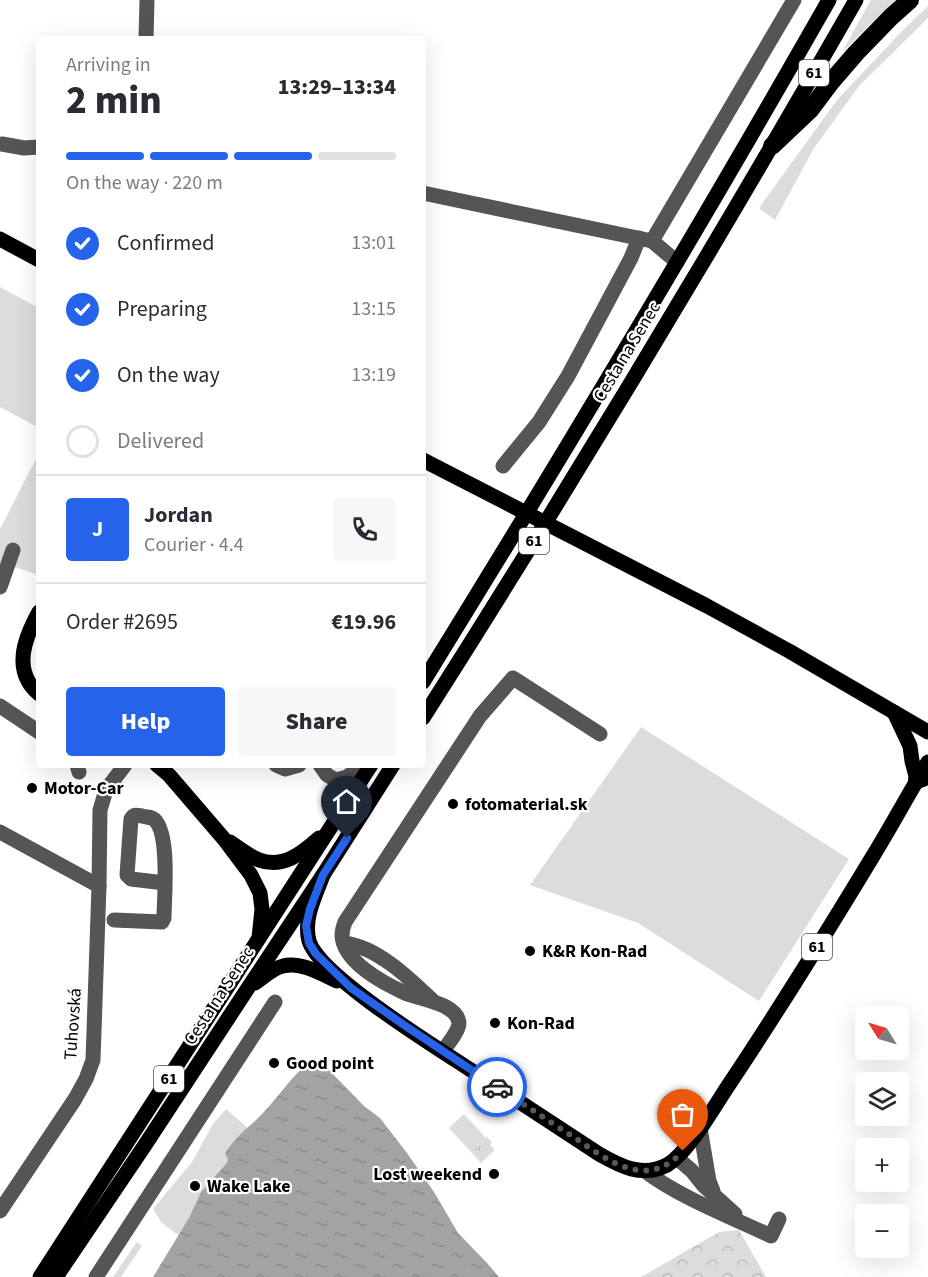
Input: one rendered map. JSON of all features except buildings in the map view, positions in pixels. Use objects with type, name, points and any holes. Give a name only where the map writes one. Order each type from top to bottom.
[{"type":"highway","points":[[772,146],[810,110],[856,52],[910,0]]},
{"type":"main road","name":"Cesta na Senec","points":[[426,677],[560,459],[829,0]]},
{"type":"main road","name":"Cesta na Senec","points":[[426,713],[644,363],[856,0]]},
{"type":"main road","points":[[0,239],[36,258]]},
{"type":"main road","points":[[426,462],[707,606],[928,732]]},
{"type":"main road","points":[[36,618],[30,631],[22,664],[26,679],[36,691]]},
{"type":"main road","points":[[894,712],[910,747],[912,761],[923,778]]},
{"type":"main road","name":"61","points":[[248,988],[281,966],[300,966],[322,973],[351,988],[608,1159],[624,1168],[645,1171],[660,1168],[677,1158],[687,1147],[760,1039],[923,778],[928,762]]},
{"type":"main road","name":"61","points":[[161,768],[225,839],[251,875],[260,893],[262,909],[259,940]]},
{"type":"main road","name":"Cesta na Senec","points":[[40,1277],[369,768]]},
{"type":"main road","name":"Cesta na Senec","points":[[56,1277],[323,875],[391,768]]},
{"type":"main road","name":"61","points":[[225,839],[258,860],[273,863],[284,862],[307,849],[334,823]]},
{"type":"main road","name":"61","points":[[323,875],[306,926],[309,943],[316,954],[351,988]]},
{"type":"street","points":[[146,36],[147,0]]},
{"type":"street","points":[[503,466],[539,422],[568,376],[631,258],[646,239],[794,0]]},
{"type":"street","points":[[2,144],[24,148],[36,147]]},
{"type":"street","points":[[426,194],[646,239],[677,262]]},
{"type":"street","points":[[0,587],[13,550]]},
{"type":"street","points":[[443,1051],[458,1029],[459,1023],[456,1018],[448,1009],[405,993],[375,977],[349,954],[342,933],[345,922],[480,716],[513,678],[600,734]]},
{"type":"street","points":[[0,706],[36,730]]},
{"type":"street","name":"Tuhovská","points":[[0,1211],[75,1099],[93,1060],[100,860],[99,822],[101,804],[106,790],[123,768]]},
{"type":"street","points":[[322,768],[327,775],[336,780],[347,777],[359,768]]},
{"type":"street","points":[[114,920],[162,922],[164,918],[165,884],[165,855],[160,828],[151,818],[132,816],[127,875],[130,879],[165,884]]},
{"type":"street","points":[[0,832],[99,886]]},
{"type":"street","points":[[100,860],[127,861]]},
{"type":"street","points":[[96,1277],[275,1002]]},
{"type":"street","points":[[700,1128],[709,1181],[716,1196]]},
{"type":"street","points":[[677,1158],[680,1179],[691,1198]]},
{"type":"street","points":[[677,1158],[746,1224]]},
{"type":"street","points":[[645,1171],[691,1198],[771,1236],[779,1219]]},
{"type":"green space","points":[[871,0],[896,0],[842,52]]},
{"type":"green space","points":[[928,6],[928,18],[859,86],[814,148],[775,220],[759,208],[837,100]]},
{"type":"green space","points":[[0,287],[36,306],[36,426],[0,407]]},
{"type":"green space","points":[[36,459],[36,574],[0,562],[0,529]]},
{"type":"green space","points":[[641,727],[849,859],[759,1001],[638,923],[530,885]]},
{"type":"green space","name":"Wake Lake","points":[[226,1109],[257,1136],[178,1235],[161,1222],[153,1209],[192,1162],[213,1124]]},
{"type":"green space","points":[[464,1114],[486,1138],[471,1152],[449,1128]]},
{"type":"green space","points":[[487,1137],[495,1150],[481,1163],[471,1152]]},
{"type":"green space","points":[[739,1230],[766,1277],[641,1277],[719,1232]]},
{"type":"green space","points":[[137,1242],[142,1246],[121,1277],[113,1277]]},
{"type":"water","points":[[310,1061],[325,1066],[364,1106],[380,1118],[434,1192],[458,1233],[499,1277],[153,1277],[189,1218],[201,1192],[227,1163],[228,1159],[225,1154],[229,1148]]},
{"type":"way so far","points":[[497,1087],[624,1168],[645,1171],[660,1168],[675,1160],[683,1151]]},
{"type":"place","name":"Motor-Car","points":[[32,788]]},
{"type":"place","name":"fotomaterial.sk","points":[[453,804]]},
{"type":"place","name":"K&R Kon-Rad","points":[[530,951]]},
{"type":"place","name":"Kon-Rad","points":[[495,1023]]},
{"type":"place","name":"Good point","points":[[274,1063]]},
{"type":"place","name":"Lost weekend","points":[[494,1174]]},
{"type":"place","name":"Wake Lake","points":[[195,1186]]},
{"type":"route","points":[[347,838],[323,875],[310,909],[306,926],[309,943],[316,954],[351,988],[497,1087]]}]
